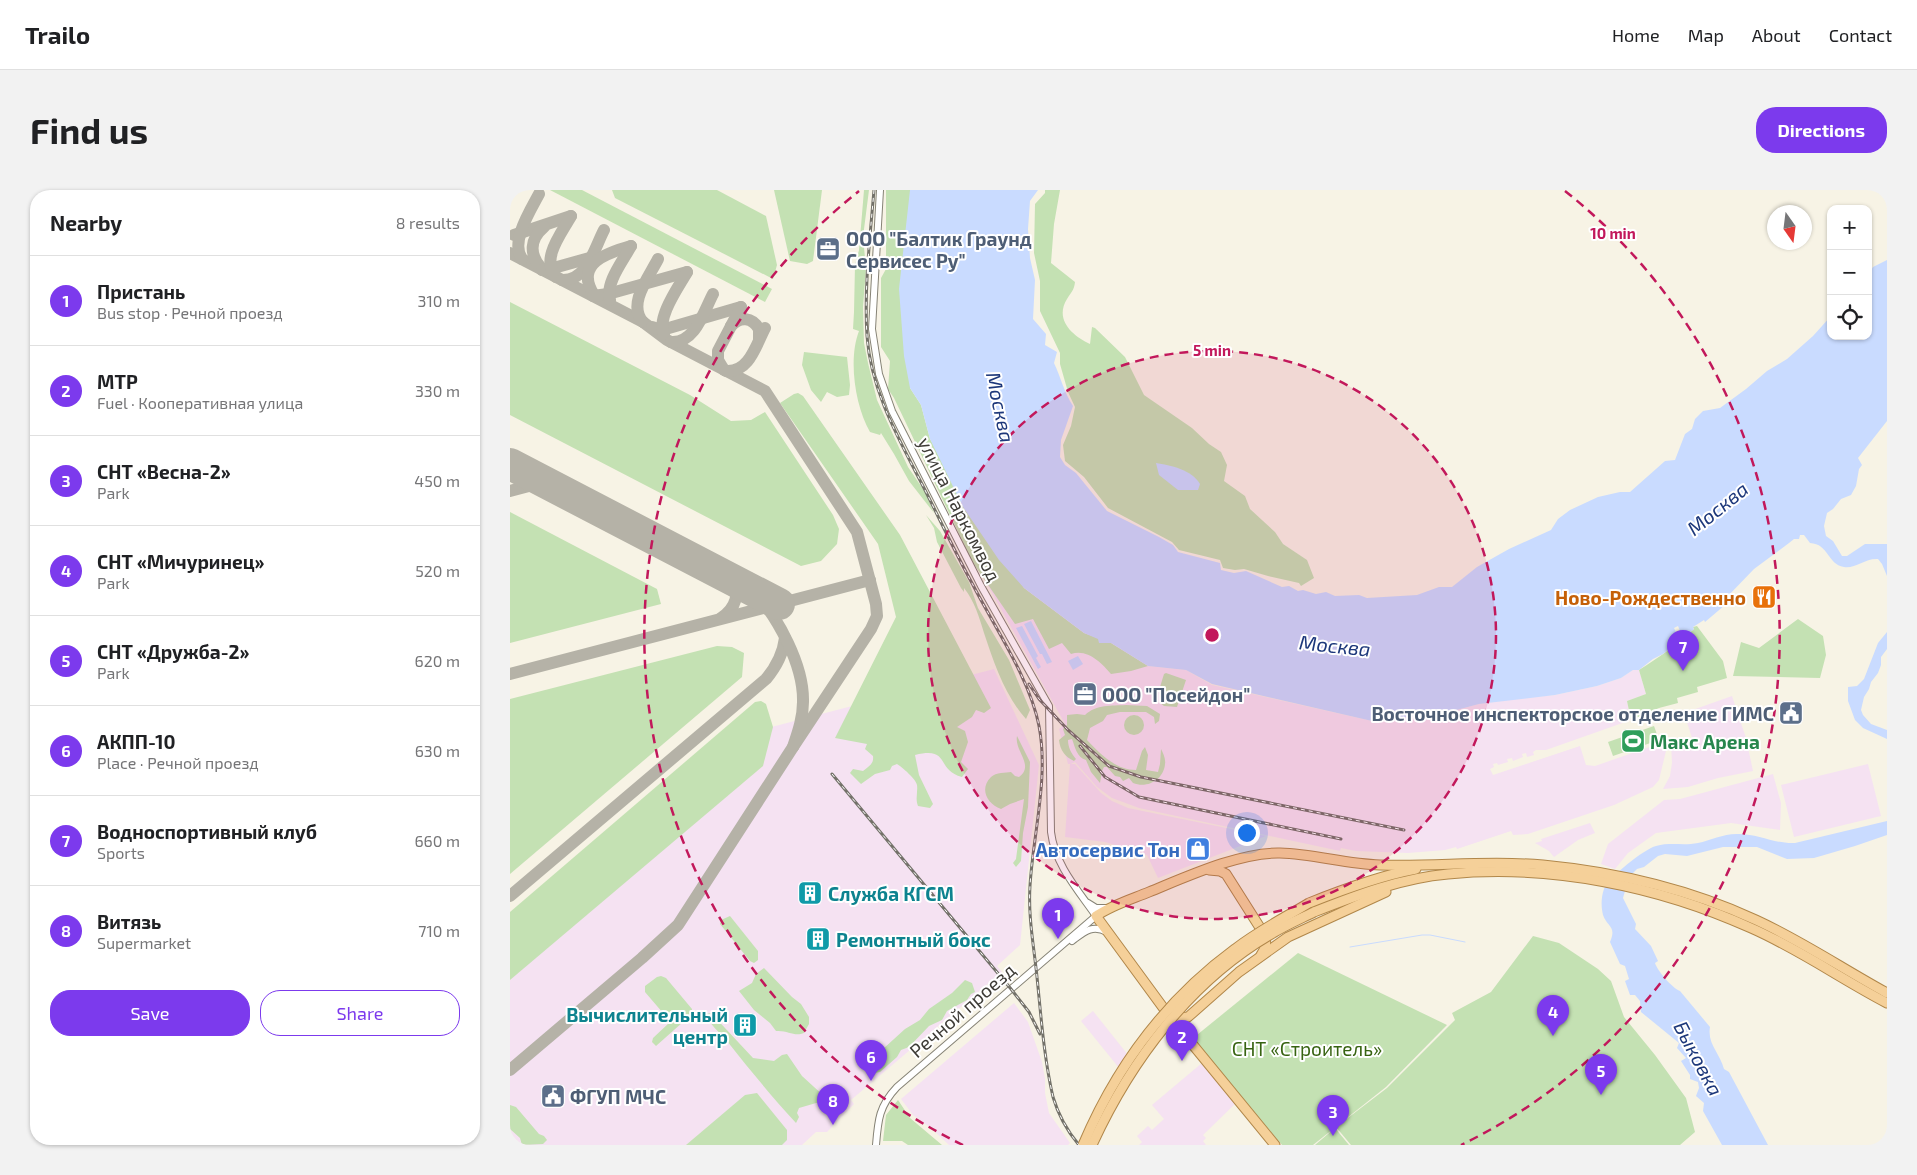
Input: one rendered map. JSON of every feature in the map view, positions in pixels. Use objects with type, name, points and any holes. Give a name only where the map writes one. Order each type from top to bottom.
[{"type":"main road","points":[[1275,1145],[1170,1017],[1096,916],[1110,908],[1168,884],[1254,855],[1280,853],[1381,866],[1486,863],[1540,869],[1670,893],[1720,905],[1756,920],[1802,943],[1887,993]]},
{"type":"main road","points":[[1083,1145],[1096,1115],[1130,1056],[1184,992],[1206,971],[1236,948],[1309,903],[1345,888],[1384,877],[1446,864]]},
{"type":"main road","points":[[1092,1145],[1135,1066],[1172,1016],[1212,978],[1272,933],[1314,912],[1350,898],[1410,880],[1457,874],[1540,869]]},
{"type":"main road","points":[[1206,870],[1220,871],[1226,874],[1264,934],[1266,941],[1265,950],[1258,959]]},
{"type":"main road","points":[[1170,1017],[1188,1017],[1239,972],[1288,938],[1368,899],[1399,887],[1457,874]]},
{"type":"main road","points":[[1670,893],[1798,951],[1887,1003]]},
{"type":"main road","points":[[1108,933],[1104,917],[1110,908]]},
{"type":"main road","points":[[1188,1017],[1186,1028],[1192,1042]]},
{"type":"street","name":"улица Наркомвод","points":[[880,190],[872,329],[879,374],[892,410],[977,577],[1049,706],[1052,845],[1060,864],[1096,916]]},
{"type":"street","points":[[1085,900],[1096,908],[1110,908]]},
{"type":"street","points":[[1048,957],[1096,916]]},
{"type":"street","points":[[1048,957],[1088,929],[1100,928],[1108,933]]},
{"type":"street","name":"Речной проезд","points":[[876,1145],[880,1113],[887,1098],[897,1087],[1048,957]]},
{"type":"shaded area","points":[[979,570],[1024,588],[1084,633],[1111,643],[1148,666],[1186,670],[1212,685],[1372,721],[1449,712],[1479,704],[1513,699],[1555,695],[1597,686],[1621,678],[1633,670],[1639,670],[1646,694],[1627,701],[1631,720],[1546,750],[1536,750],[1533,752],[1534,755],[1527,757],[1526,753],[1522,754],[1523,757],[1513,761],[1512,758],[1507,759],[1508,762],[1498,765],[1497,763],[1493,764],[1494,767],[1490,769],[1493,775],[1580,746],[1586,765],[1595,766],[1661,743],[1666,751],[1659,780],[1653,787],[1614,805],[1528,834],[1513,835],[1511,831],[1457,849],[1456,847],[1445,850],[1408,853],[1356,851],[1341,848],[1340,851],[1139,808],[1112,798],[1097,787],[1075,762],[1071,764],[1075,764],[1101,793],[1112,801],[1128,808],[1266,836],[1158,878],[1147,855],[1105,842],[1065,837],[1070,764],[1068,764],[1059,729],[1065,724]]},
{"type":"shaded area","points":[[994,669],[1039,765],[1020,945],[997,966],[1002,972],[851,1100],[854,1104],[827,1132],[816,1132],[802,1145],[510,1145],[510,929],[737,736]]},
{"type":"shaded area","points":[[1732,696],[1746,738],[1753,771],[1718,778],[1688,787],[1663,789],[1670,776],[1672,763],[1671,744],[1692,738],[1684,713]]},
{"type":"shaded area","points":[[1868,764],[1881,816],[1794,837],[1781,785]]},
{"type":"shaded area","points":[[1773,774],[1781,803],[1780,830],[1731,823],[1656,833],[1628,853],[1615,869],[1601,864],[1608,844],[1664,800],[1680,799]]},
{"type":"shaded area","points":[[1590,823],[1595,833],[1578,840],[1554,857],[1549,851],[1535,843],[1542,841],[1541,839]]},
{"type":"shaded area","points":[[1063,901],[1077,917],[1065,927],[1063,925]]},
{"type":"shaded area","points":[[1014,1003],[1028,1022],[1042,1062],[1049,1113],[1070,1143],[1068,1145],[949,1145],[913,1115],[901,1099]]},
{"type":"shaded area","points":[[1093,1011],[1140,1070],[1128,1079],[1081,1021]]},
{"type":"shaded area","points":[[1202,1063],[1237,1102],[1203,1135],[1206,1138],[1203,1141],[1206,1145],[1139,1145],[1142,1142],[1137,1136],[1148,1126],[1152,1130],[1164,1119],[1152,1105]]},
{"type":"green space","points":[[550,190],[582,190],[772,289],[765,302]]},
{"type":"green space","points":[[612,190],[717,190],[766,216],[777,265],[773,279],[615,198]]},
{"type":"green space","points":[[774,190],[822,190],[813,261],[807,264],[790,261]]},
{"type":"green space","points":[[864,190],[869,190],[863,237],[866,268],[863,307],[864,343],[868,363],[877,400],[908,467],[925,492],[934,513],[909,481],[881,433],[880,435],[870,432],[860,409],[857,396],[854,355],[859,331],[853,329],[855,265],[859,250]]},
{"type":"green space","points":[[886,190],[910,190],[910,388],[921,405],[930,439],[1024,588],[1084,633],[1111,643],[1148,666],[1111,674],[1103,665],[1088,655],[1083,653],[1071,654],[1062,643],[1049,649],[1033,619],[1015,624],[973,563],[888,389],[890,361],[881,347],[881,278],[886,269]]},
{"type":"green space","points":[[1045,190],[1060,190],[1054,224],[1051,263],[1075,282],[1064,307],[1063,314],[1067,326],[1077,337],[1090,344],[1092,327],[1095,328],[1125,357],[1144,395],[1192,428],[1221,452],[1227,465],[1224,481],[1245,496],[1250,509],[1275,532],[1283,544],[1307,560],[1314,578],[1301,586],[1299,583],[1244,569],[1223,568],[1220,560],[1179,550],[1172,542],[1108,508],[1084,477],[1065,461],[1063,445],[1071,426],[1075,407],[1068,392],[1060,364],[1060,353],[1040,311],[1040,281],[1034,253],[1035,204],[1045,193]]},
{"type":"green space","points":[[510,302],[690,395],[731,421],[751,420],[765,412],[833,515],[839,529],[837,544],[821,561],[801,566],[510,415]]},
{"type":"green space","points":[[804,352],[847,357],[850,385],[849,395],[837,397],[827,392],[821,402],[811,390],[802,365]]},
{"type":"green space","points":[[798,393],[803,396],[900,535],[991,708],[984,713],[976,710],[972,717],[957,727],[965,731],[968,742],[961,762],[968,769],[962,777],[948,769],[939,756],[926,753],[915,755],[919,775],[933,804],[930,808],[918,806],[916,782],[897,764],[892,766],[890,770],[875,774],[861,784],[850,773],[853,769],[863,771],[872,763],[873,756],[865,749],[867,744],[835,738],[896,617],[878,544],[780,403]]},
{"type":"green space","points":[[510,512],[657,589],[661,604],[510,643]]},
{"type":"green space","points":[[926,515],[940,531],[969,582],[978,608],[1009,660],[1030,710],[1026,719],[1006,690],[974,604],[964,588],[964,592],[961,588],[937,542],[934,528]]},
{"type":"green space","points":[[1798,619],[1823,636],[1826,655],[1820,678],[1733,676],[1741,642],[1759,648]]},
{"type":"green space","points":[[1697,626],[1723,661],[1727,678],[1697,687],[1698,692],[1677,698],[1678,703],[1659,708],[1631,720],[1627,701],[1646,694],[1639,670],[1674,646],[1694,629],[1693,627]]},
{"type":"green space","points":[[717,646],[732,647],[744,653],[742,677],[510,874],[510,699]]},
{"type":"green space","points":[[1166,673],[1186,680],[1177,707],[1164,706],[1160,703],[1160,687]]},
{"type":"green space","points":[[761,701],[766,704],[773,727],[763,766],[510,980],[510,912],[755,702]]},
{"type":"green space","points":[[1147,706],[1160,714],[1159,721],[1155,724],[1154,717],[1146,712],[1120,712],[1107,715],[1103,721],[1090,728],[1087,740],[1097,751],[1115,764],[1136,770],[1145,747],[1148,755],[1146,770],[1158,772],[1161,749],[1165,760],[1164,769],[1158,778],[1149,784],[1139,785],[1133,783],[1129,778],[1123,781],[1120,777],[1115,776],[1107,767],[1104,767],[1102,771],[1100,783],[1091,772],[1086,760],[1078,755],[1072,739],[1068,740],[1071,752],[1076,759],[1074,761],[1060,747],[1059,740],[1065,735],[1063,729],[1067,725],[1067,715],[1085,715],[1099,707]]},
{"type":"green space","points":[[1130,715],[1138,715],[1144,721],[1144,729],[1138,735],[1130,735],[1124,729],[1124,721]]},
{"type":"green space","name":"Макс Арена","points":[[1654,726],[1659,740],[1613,756],[1608,742]]},
{"type":"green space","points":[[1017,736],[1030,762],[1028,807],[1023,833],[1021,861],[1016,867],[1013,863],[1016,859],[1024,799],[1001,809],[992,804],[985,791],[987,782],[993,775],[1011,772],[1019,777],[1023,772],[1025,763],[1018,747]]},
{"type":"green space","points":[[730,916],[758,951],[758,960],[754,963],[750,961],[720,924],[721,920]]},
{"type":"green space","points":[[1533,936],[1559,943],[1598,969],[1611,981],[1624,1017],[1655,1055],[1686,1098],[1695,1132],[1680,1145],[1351,1145],[1336,1127],[1387,1088],[1455,1020],[1452,1013],[1491,992]]},
{"type":"green space","name":"СНТ «Строитель»","points":[[1298,953],[1447,1025],[1386,1087],[1313,1145],[1282,1145],[1192,1039]]},
{"type":"green space","points":[[764,968],[801,1004],[809,1017],[809,1024],[804,1033],[776,1031],[770,1023],[754,1010],[739,991],[752,983],[756,974]]},
{"type":"green space","points":[[661,976],[666,978],[692,1009],[692,1014],[656,1046],[652,1042],[653,1038],[669,1023],[669,1020],[645,992],[645,986]]},
{"type":"green space","points":[[965,980],[972,983],[975,992],[967,1000],[947,1011],[942,1020],[929,1026],[909,1047],[901,1050],[897,1057],[880,1072],[874,1073],[868,1062],[881,1055],[883,1049],[905,1029],[920,1020],[929,1009],[952,993]]},
{"type":"green space","points":[[711,1013],[753,1058],[774,1061],[787,1054],[802,1076],[825,1097],[823,1101],[799,1108],[797,1113],[799,1117],[796,1123],[712,1025],[706,1014]]},
{"type":"green space","points":[[757,1093],[787,1130],[787,1140],[782,1145],[686,1145],[745,1095]]},
{"type":"green space","points":[[898,1100],[910,1118],[942,1145],[908,1145],[902,1141],[883,1141],[886,1115]]},
{"type":"green space","points":[[510,1105],[516,1107],[539,1134],[544,1136],[547,1140],[543,1144],[522,1145],[520,1138],[510,1129]]},
{"type":"green space","points":[[1335,1128],[1349,1145],[1315,1145]]},
{"type":"water","name":"Москва","points":[[910,190],[1038,190],[1030,201],[1028,229],[1030,258],[1035,280],[1033,319],[1046,334],[1045,345],[1057,352],[1054,363],[1073,406],[1061,440],[1060,457],[1065,465],[1076,473],[1107,511],[1173,545],[1178,552],[1220,563],[1221,570],[1234,573],[1246,571],[1282,587],[1289,586],[1298,591],[1303,590],[1316,594],[1326,592],[1335,596],[1359,595],[1367,598],[1417,595],[1439,587],[1452,587],[1477,567],[1509,549],[1551,530],[1558,519],[1570,510],[1598,497],[1620,492],[1630,492],[1665,461],[1675,460],[1685,434],[1692,429],[1695,419],[1703,411],[1720,408],[1767,371],[1787,359],[1827,320],[1827,340],[1872,340],[1872,269],[1887,260],[1887,421],[1858,458],[1862,465],[1859,469],[1856,486],[1851,495],[1841,499],[1827,513],[1824,526],[1826,536],[1833,541],[1842,556],[1847,556],[1865,544],[1887,544],[1887,576],[1878,559],[1844,567],[1834,562],[1821,547],[1810,543],[1804,535],[1800,535],[1799,539],[1794,539],[1754,569],[1727,597],[1725,605],[1705,622],[1704,620],[1693,627],[1694,629],[1663,654],[1639,670],[1633,670],[1621,678],[1597,686],[1555,695],[1479,704],[1449,712],[1372,721],[1212,684],[1186,670],[1148,666],[1111,643],[1099,643],[1098,639],[1084,633],[1024,588],[999,560],[963,507],[930,439],[921,405],[910,388],[904,356],[899,289]]},
{"type":"water","points":[[1156,463],[1174,467],[1192,475],[1200,484],[1198,490],[1178,490],[1159,475]]},
{"type":"water","points":[[1031,621],[1052,662],[1047,664],[1024,624]]},
{"type":"water","points":[[1022,626],[1038,656],[1036,658],[1041,667],[1038,669],[1016,628]]},
{"type":"water","points":[[1887,632],[1887,649],[1881,657],[1878,673],[1871,682],[1864,697],[1861,710],[1871,724],[1887,730],[1887,739],[1863,728],[1855,720],[1848,701],[1848,687],[1857,686],[1864,679],[1878,643]]},
{"type":"water","points":[[1078,656],[1083,664],[1073,670],[1068,661]]},
{"type":"water","name":"Быковка","points":[[1887,821],[1887,835],[1814,858],[1787,859],[1757,847],[1723,847],[1687,856],[1665,854],[1658,856],[1644,867],[1637,869],[1629,877],[1623,898],[1636,924],[1635,929],[1651,946],[1658,961],[1655,963],[1656,966],[1662,974],[1680,991],[1710,1027],[1712,1044],[1724,1069],[1729,1072],[1768,1145],[1722,1145],[1703,1111],[1704,1103],[1696,1096],[1699,1088],[1698,1082],[1690,1079],[1690,1075],[1681,1061],[1686,1058],[1677,1048],[1679,1043],[1641,1012],[1640,1001],[1635,995],[1630,995],[1625,981],[1629,979],[1625,966],[1620,964],[1610,942],[1612,930],[1603,915],[1602,895],[1604,889],[1612,878],[1627,864],[1643,852],[1656,846],[1693,844],[1734,834],[1746,834],[1780,842],[1795,843]]},
{"type":"pier","points":[[1678,626],[1684,640],[1668,647],[1679,638],[1674,628]]},
{"type":"waterway","points":[[1350,947],[1422,935],[1465,942]]},
{"type":"taxiway","points":[[522,259],[518,244],[520,235],[539,194]]},
{"type":"taxiway","points":[[514,235],[571,216]]},
{"type":"taxiway","points":[[556,277],[550,262],[551,254],[571,216]]},
{"type":"taxiway","points":[[541,268],[534,257],[533,247],[536,236],[544,227]]},
{"type":"taxiway","points":[[562,280],[571,279],[584,270],[604,230]]},
{"type":"taxiway","points":[[594,295],[589,284],[588,275],[591,267],[603,256],[631,246]]},
{"type":"taxiway","points":[[610,300],[609,293],[612,279],[631,246]]},
{"type":"taxiway","points":[[510,253],[643,322],[667,340],[765,391],[857,532],[876,604],[877,616],[871,629],[793,747]]},
{"type":"taxiway","points":[[542,270],[593,257]]},
{"type":"taxiway","points":[[643,322],[637,307],[638,299],[658,259]]},
{"type":"taxiway","points":[[593,296],[608,294],[687,272]]},
{"type":"taxiway","points":[[664,335],[662,328],[665,312],[687,272]]},
{"type":"taxiway","points":[[671,342],[686,338],[692,332],[698,325],[713,294]]},
{"type":"taxiway","points":[[652,327],[662,330],[741,307]]},
{"type":"taxiway","points":[[724,370],[718,360],[718,351],[741,307]]},
{"type":"taxiway","points":[[731,326],[742,319],[749,320],[759,329],[759,339]]},
{"type":"taxiway","points":[[726,371],[741,368],[746,363],[755,350],[765,328]]},
{"type":"taxiway","points":[[510,491],[544,482]]},
{"type":"taxiway","points":[[721,618],[730,610],[736,600],[736,589],[729,579]]},
{"type":"taxiway","points":[[510,674],[870,580]]},
{"type":"taxiway","points":[[510,1070],[678,925],[793,747],[803,708],[799,673],[788,643],[780,628],[754,591]]},
{"type":"taxiway","points":[[510,896],[766,679],[779,660],[785,638]]},
{"type":"runway","points":[[510,464],[779,604]]},
{"type":"railway","points":[[874,190],[866,300],[867,336],[874,377],[897,435],[961,562],[1020,672],[1028,690],[1039,726],[1042,766],[1030,886],[1032,932],[1045,1052],[1053,1097],[1064,1122],[1079,1145]]},
{"type":"railway","points":[[1029,684],[1039,699],[1068,730],[1109,766],[1141,777],[1404,830]]},
{"type":"railway","points":[[1080,746],[1105,777],[1139,797],[1341,839]]},
{"type":"railway","points":[[832,774],[1011,989],[1029,1012],[1040,1034]]},
{"type":"place","name":"ООО \"Балтик Граунд Сервисес Ру\"","points":[[828,249]]},
{"type":"place","name":"Ново-Рождественно","points":[[1764,597]]},
{"type":"place","name":"Водноспортивный клуб","points":[[1683,671]]},
{"type":"place","name":"ООО \"Посейдон\"","points":[[1085,694]]},
{"type":"place","name":"Восточное инспекторское отделение ГИМС","points":[[1791,713]]},
{"type":"place","name":"Макс Арена","points":[[1633,741]]},
{"type":"place","name":"Автосервис Тон","points":[[1198,849]]},
{"type":"place","name":"Служба КГСМ","points":[[810,893]]},
{"type":"place","name":"Ремонтный бокс","points":[[818,939]]},
{"type":"place","name":"Пристань","points":[[1058,939]]},
{"type":"place","name":"Вычислительный центр","points":[[745,1025]]},
{"type":"place","name":"СНТ «Мичуринец»","points":[[1553,1036]]},
{"type":"place","name":"МТР","points":[[1182,1061]]},
{"type":"place","name":"АКПП-10","points":[[871,1081]]},
{"type":"place","name":"СНТ «Дружба-2»","points":[[1601,1095]]},
{"type":"place","name":"ФГУП МЧС","points":[[553,1096]]},
{"type":"place","name":"Витязь","points":[[833,1125]]},
{"type":"place","name":"СНТ «Весна-2»","points":[[1333,1136]]}]
